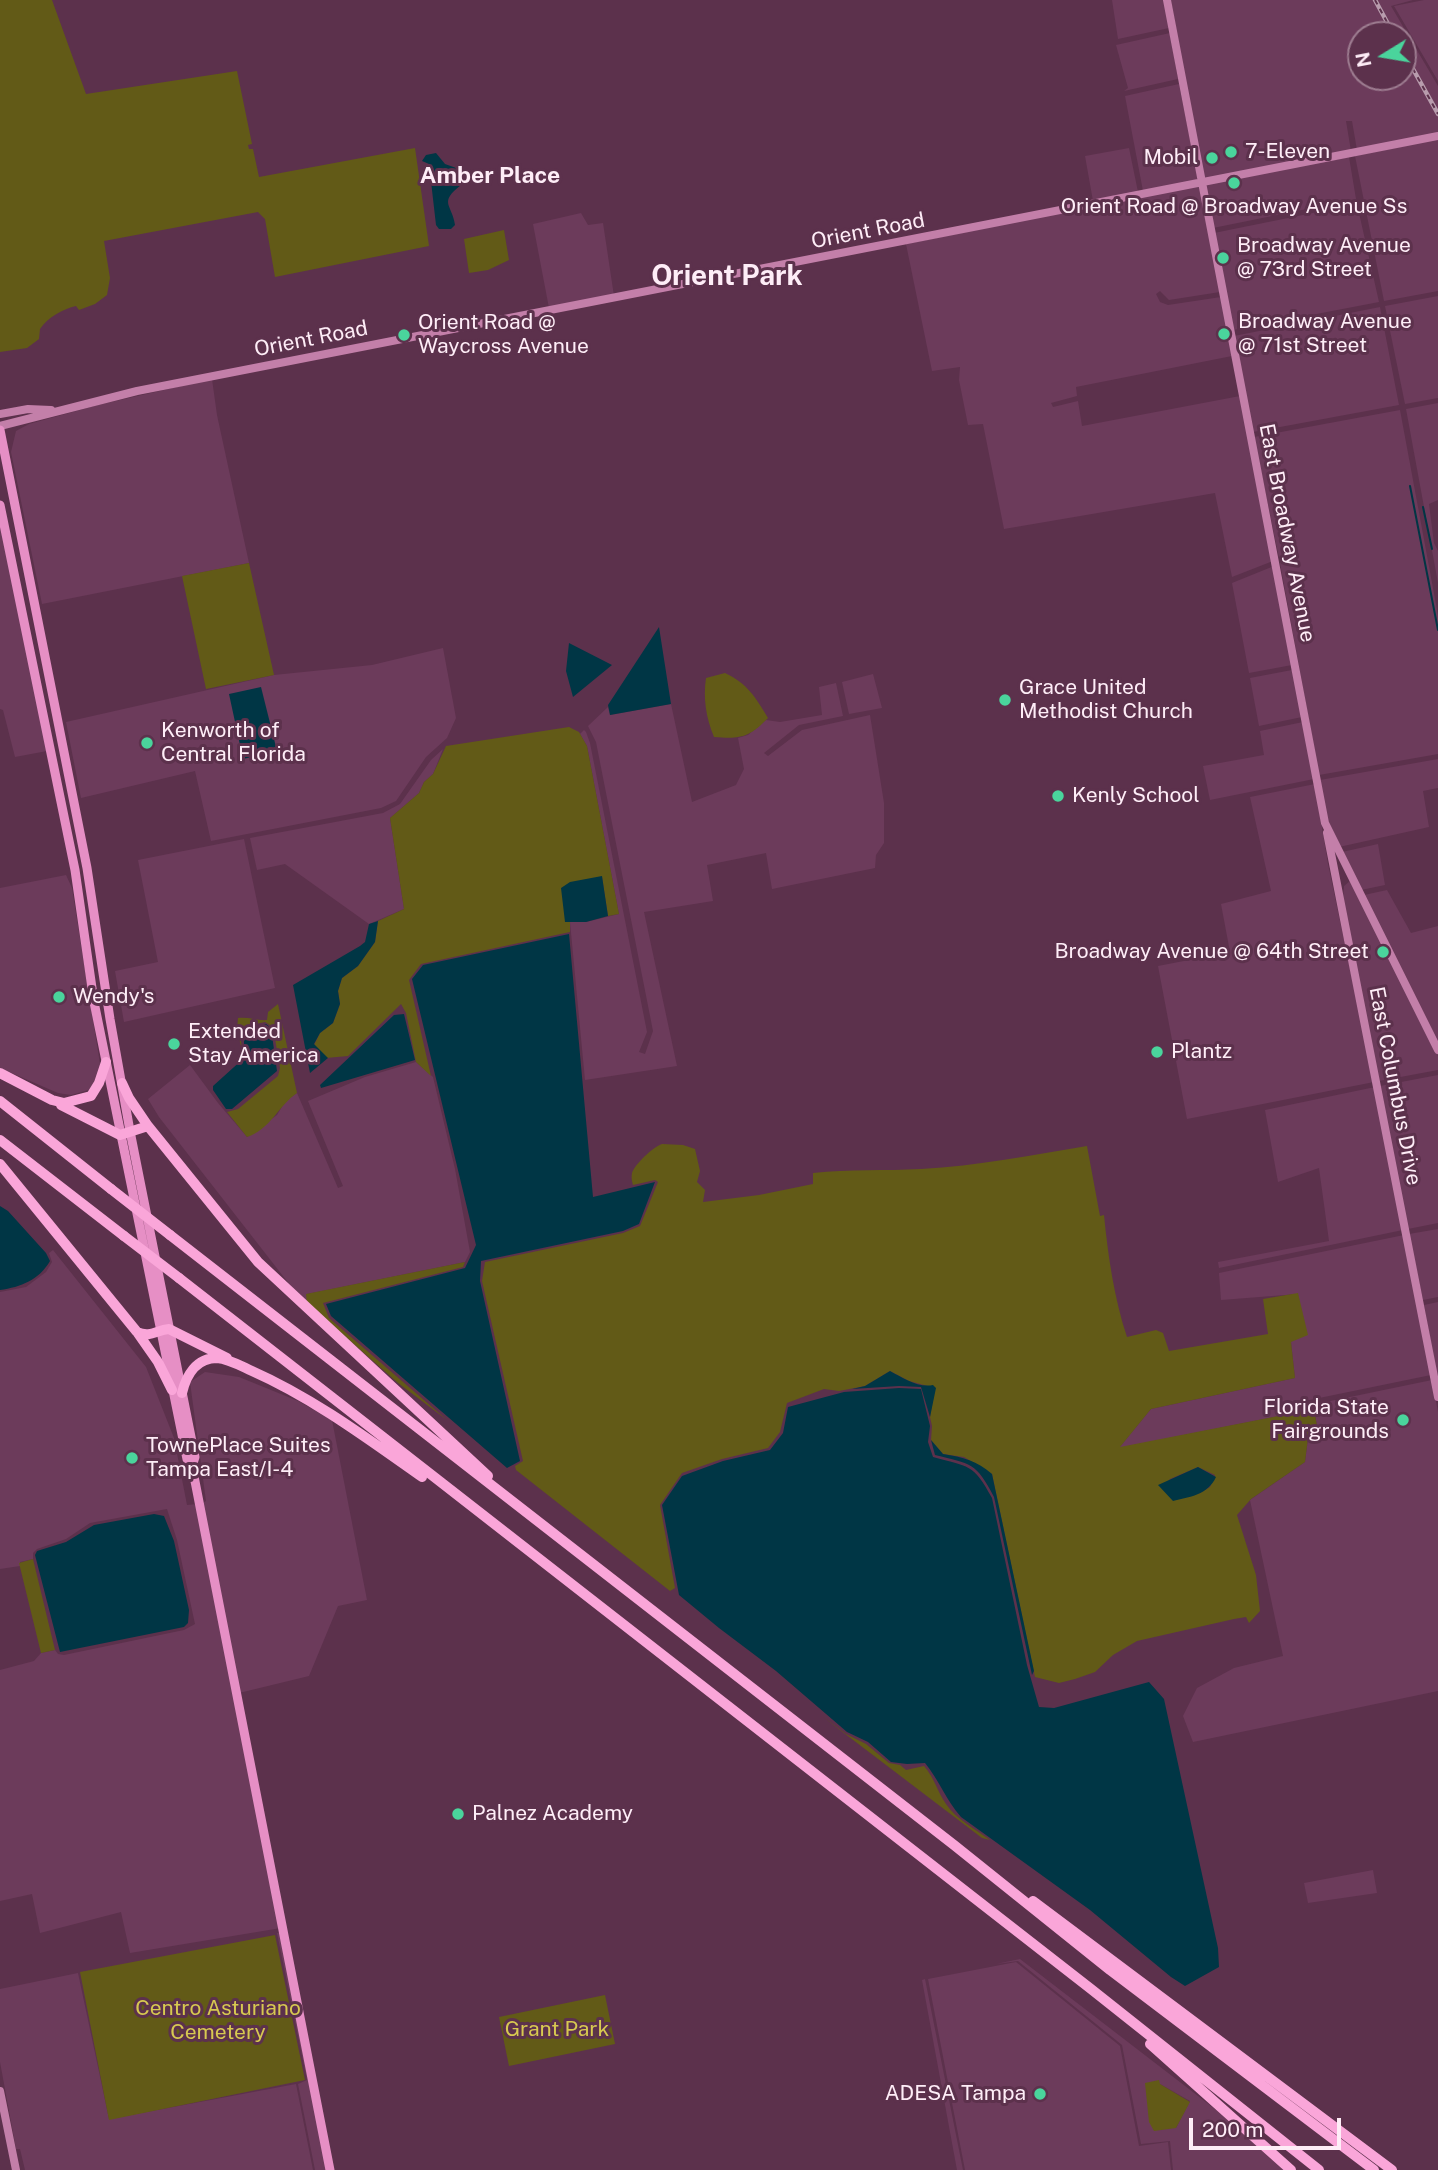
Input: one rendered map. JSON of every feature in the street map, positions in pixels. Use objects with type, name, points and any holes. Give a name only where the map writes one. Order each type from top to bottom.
[{"type":"highway","points":[[52,1100],[64,1103],[91,1096],[106,1062]]},
{"type":"highway","points":[[0,1073],[125,1133],[148,1126]]},
{"type":"highway","points":[[122,1083],[148,1126],[258,1262],[485,1474],[499,1493]]},
{"type":"highway","points":[[0,1101],[499,1493],[954,1845],[1110,1970],[1374,2170]]},
{"type":"highway","points":[[0,1140],[1091,1989],[1319,2170]]},
{"type":"highway","points":[[0,1164],[137,1332],[177,1392],[190,1371],[205,1360],[217,1358],[265,1377]]},
{"type":"highway","points":[[137,1332],[145,1336],[164,1329],[265,1377],[324,1411],[508,1537]]},
{"type":"highway","points":[[954,1845],[1015,1887],[1392,2170]]},
{"type":"highway","points":[[1091,1989],[1291,2170]]},
{"type":"main road","points":[[0,428],[87,868],[122,1083],[125,1133]]},
{"type":"main road","points":[[0,505],[75,870],[93,1002],[125,1133],[177,1392],[195,1458],[192,1466],[330,2170]]},
{"type":"main road","points":[[46,722],[61,734]]},
{"type":"main road","points":[[50,748],[61,734]]},
{"type":"street","name":"East Broadway Avenue","points":[[1167,0],[1325,823],[1438,1050]]},
{"type":"street","name":"Orient Road","points":[[0,428],[137,391],[1438,136]]},
{"type":"street","name":"Orient Road","points":[[0,414],[28,409],[57,411]]},
{"type":"street","name":"East Columbus Drive","points":[[1325,823],[1438,1396]]},
{"type":"street","points":[[1332,862],[1337,850]]},
{"type":"street","points":[[1340,898],[1343,882],[1351,877]]},
{"type":"street","points":[[0,2091],[16,2170]]},
{"type":"shaded area","points":[[1112,0],[1164,0],[1169,28],[1118,39]]},
{"type":"shaded area","points":[[1171,0],[1413,0],[1391,6],[1400,21],[1347,21],[1347,91],[1417,91],[1417,50],[1438,86],[1438,134],[1357,150],[1352,121],[1346,121],[1351,151],[1203,179]]},
{"type":"shaded area","points":[[1438,0],[1438,81],[1417,45],[1417,21],[1403,21],[1394,6]]},
{"type":"shaded area","points":[[1170,33],[1178,79],[1124,91],[1128,88],[1116,45]]},
{"type":"shaded area","points":[[1179,84],[1198,180],[1143,191],[1125,96]]},
{"type":"shaded area","points":[[1438,139],[1438,291],[1384,301],[1355,156]]},
{"type":"shaded area","points":[[1129,148],[1138,192],[1093,201],[1085,156]]},
{"type":"shaded area","points":[[1349,157],[1356,199],[1213,228],[1204,184]]},
{"type":"shaded area","points":[[1199,185],[1220,292],[1169,300],[1160,291],[1156,294],[1160,302],[1168,305],[1221,297],[1232,356],[1076,387],[1077,396],[1051,403],[1053,407],[1078,401],[1082,426],[1240,396],[1273,561],[1232,577],[1215,493],[1004,529],[983,424],[968,425],[959,380],[960,367],[932,371],[906,244]]},
{"type":"shaded area","points":[[1357,204],[1379,302],[1233,330],[1214,233]]},
{"type":"shaded area","points":[[581,213],[588,225],[603,223],[614,296],[549,308],[533,224]]},
{"type":"shaded area","points":[[1438,296],[1438,398],[1405,404],[1385,306]]},
{"type":"shaded area","points":[[1380,307],[1399,405],[1253,432],[1234,336]]},
{"type":"shaded area","points":[[212,379],[217,415],[249,563],[42,604],[11,452],[16,431],[29,424],[98,405]]},
{"type":"shaded area","points":[[1438,403],[1438,500],[1429,504],[1434,543],[1438,551],[1438,583],[1406,409]]},
{"type":"shaded area","points":[[1400,410],[1438,615],[1438,754],[1319,775],[1254,437]]},
{"type":"shaded area","points":[[0,524],[47,751],[15,757],[3,710],[0,709]]},
{"type":"shaded area","points":[[1274,566],[1292,665],[1249,673],[1232,583]]},
{"type":"shaded area","points":[[443,648],[456,718],[447,738],[426,757],[396,801],[381,808],[211,841],[195,771],[81,798],[66,722],[274,675],[372,665]]},
{"type":"shaded area","points":[[1292,670],[1302,717],[1259,726],[1250,678]]},
{"type":"shaded area","points":[[873,674],[882,708],[849,714],[842,682]]},
{"type":"shaded area","points":[[836,683],[843,716],[799,725],[764,753],[768,756],[802,730],[870,715],[884,803],[884,843],[876,855],[875,868],[772,889],[766,853],[707,865],[713,901],[644,912],[677,1066],[585,1080],[570,922],[586,922],[619,914],[587,746],[580,734],[584,730],[590,743],[647,1032],[639,1052],[645,1054],[653,1031],[596,742],[588,726],[608,707],[610,715],[671,704],[692,802],[736,785],[744,769],[738,738],[748,735],[766,720],[780,722],[822,715],[819,687]]},
{"type":"shaded area","points":[[1303,722],[1314,779],[1210,800],[1203,766],[1264,755],[1260,731]]},
{"type":"shaded area","points":[[443,749],[433,774],[424,782],[419,793],[390,818],[404,909],[369,924],[285,864],[257,870],[250,838],[383,813],[400,804],[431,760]]},
{"type":"shaded area","points":[[1438,759],[1438,788],[1423,791],[1429,827],[1339,847],[1328,823],[1320,780]]},
{"type":"shaded area","points":[[1315,784],[1328,864],[1374,1082],[1187,1119],[1158,966],[1230,952],[1221,904],[1271,891],[1250,797]]},
{"type":"shaded area","points":[[244,839],[275,988],[124,1022],[115,971],[158,962],[138,860]]},
{"type":"shaded area","points":[[1378,844],[1385,885],[1361,890],[1342,852]]},
{"type":"shaded area","points":[[66,875],[72,888],[101,1070],[92,1089],[71,1095],[58,1093],[0,1068],[0,888]]},
{"type":"shaded area","points":[[1350,881],[1438,1056],[1438,1070],[1379,1081],[1343,898],[1344,886]]},
{"type":"shaded area","points":[[1387,890],[1411,933],[1438,926],[1438,1043],[1364,895]]},
{"type":"shaded area","points":[[416,1062],[433,1077],[455,1169],[470,1252],[465,1262],[307,1294],[307,1303],[297,1294],[159,1117],[148,1099],[190,1065],[247,1137],[277,1115],[286,1100],[297,1093],[338,1188],[343,1186],[308,1101],[365,1077]]},
{"type":"shaded area","points":[[1438,1075],[1438,1223],[1408,1229],[1380,1086]]},
{"type":"shaded area","points":[[1375,1087],[1403,1230],[1219,1268],[1218,1262],[1329,1241],[1319,1168],[1278,1182],[1265,1110]]},
{"type":"shaded area","points":[[1438,1229],[1438,1297],[1423,1300],[1409,1234]]},
{"type":"shaded area","points":[[1404,1235],[1431,1375],[1290,1404],[1292,1409],[1432,1380],[1438,1412],[1438,1691],[1193,1742],[1183,1716],[1197,1688],[1234,1668],[1283,1656],[1250,1500],[1305,1462],[1308,1438],[1317,1426],[1314,1409],[1119,1448],[1151,1409],[1295,1378],[1291,1342],[1298,1294],[1221,1300],[1219,1273]]},
{"type":"shaded area","points":[[53,1250],[146,1367],[174,1438],[187,1505],[197,1504],[281,1928],[130,1953],[121,1912],[40,1933],[32,1894],[0,1901],[0,1670],[34,1661],[41,1653],[55,1650],[64,1655],[184,1630],[195,1624],[177,1540],[167,1509],[90,1523],[66,1539],[37,1549],[33,1553],[33,1559],[20,1562],[20,1566],[0,1569],[0,1292],[26,1287],[46,1272],[52,1262],[49,1253]]},
{"type":"shaded area","points":[[1438,1302],[1438,1380],[1424,1305]]},
{"type":"shaded area","points":[[205,1372],[239,1377],[298,1401],[332,1420],[367,1600],[338,1606],[309,1676],[239,1693],[203,1503],[206,1501],[190,1382]]},
{"type":"shaded area","points":[[1373,1870],[1377,1893],[1308,1903],[1304,1883]]},
{"type":"shaded area","points":[[277,1933],[282,1933],[327,2170],[315,2170],[298,2084],[307,2080]]},
{"type":"shaded area","points":[[1020,1959],[1224,2116],[1287,2170],[1173,2170],[1170,2141],[1141,2144],[1122,2045],[1018,1961],[996,1964]],"holes":[[[1160,2084],[1190,2101],[1176,2128]]]},
{"type":"shaded area","name":"ADESA Tampa","points":[[1016,1962],[1120,2046],[1139,2146],[1168,2142],[1171,2170],[965,2170],[928,1979]]},
{"type":"shaded area","points":[[78,1973],[109,2119],[296,2084],[313,2170],[25,2170],[20,2149],[16,2149],[0,2062],[0,1989]]},
{"type":"shaded area","points":[[925,1979],[963,2170],[957,2170],[922,1980]]},
{"type":"green space","points":[[0,0],[52,0],[86,94],[237,71],[252,144],[248,145],[249,149],[253,149],[259,177],[415,148],[429,246],[275,277],[265,219],[258,212],[104,241],[110,278],[107,295],[95,304],[79,310],[76,306],[56,314],[40,329],[39,339],[27,348],[0,352]]},
{"type":"green space","points":[[504,230],[509,260],[488,270],[469,273],[464,239]]},
{"type":"green space","points":[[249,563],[274,675],[206,689],[182,576]]},
{"type":"green space","points":[[725,673],[745,686],[768,718],[744,736],[714,737],[709,723],[705,700],[706,678]]},
{"type":"green space","points":[[569,727],[579,732],[587,746],[619,914],[608,916],[602,877],[565,921],[570,922],[570,932],[421,964],[409,980],[431,1076],[416,1062],[406,1013],[401,1004],[348,1056],[326,1058],[314,1045],[320,1033],[333,1023],[340,1004],[338,991],[342,978],[358,966],[375,942],[378,921],[404,909],[390,818],[419,793],[424,782],[433,774],[446,746]]},
{"type":"green space","points":[[278,1004],[297,1093],[262,1129],[247,1137],[227,1112],[238,1109],[278,1076],[280,1068],[273,1027],[265,1022],[242,1027],[242,1050],[237,1030],[238,1018],[267,1020],[268,1012]]},
{"type":"green space","points":[[683,1145],[695,1149],[700,1171],[697,1182],[705,1190],[703,1202],[759,1195],[813,1184],[813,1173],[942,1168],[1087,1146],[1100,1216],[1104,1215],[1118,1307],[1127,1337],[1156,1330],[1163,1333],[1169,1351],[1268,1334],[1263,1299],[1298,1293],[1308,1335],[1291,1342],[1295,1378],[1151,1409],[1120,1447],[1314,1409],[1317,1426],[1308,1438],[1305,1462],[1251,1499],[1237,1515],[1256,1575],[1260,1611],[1249,1623],[1246,1617],[1137,1641],[1113,1655],[1095,1672],[1075,1679],[1059,1683],[1035,1677],[992,1474],[964,1457],[943,1454],[931,1440],[930,1417],[935,1388],[909,1381],[890,1371],[865,1386],[839,1391],[824,1389],[787,1403],[780,1432],[768,1448],[722,1459],[682,1473],[660,1505],[675,1588],[670,1591],[516,1470],[515,1466],[523,1461],[482,1281],[485,1262],[623,1233],[640,1226],[658,1182],[655,1180],[633,1185],[632,1173],[640,1161],[658,1146]],"holes":[[[1198,1467],[1215,1475],[1210,1487],[1186,1497],[1169,1496],[1162,1488],[1170,1479]]]},
{"type":"green space","points":[[465,1262],[463,1267],[323,1303],[329,1318],[447,1420],[398,1383],[307,1303],[306,1294]]},
{"type":"green space","points":[[33,1559],[55,1650],[41,1653],[19,1563]]},
{"type":"green space","points":[[822,1716],[846,1734],[866,1744],[889,1763],[900,1765],[906,1770],[924,1766],[950,1809],[990,1840],[982,1838]]},
{"type":"green space","name":"Centro Asturiano Cemetery","points":[[275,1935],[305,2080],[109,2120],[80,1972]]},
{"type":"green space","name":"Grant Park","points":[[605,1995],[615,2044],[509,2066],[499,2017]]},
{"type":"green space","points":[[1159,2080],[1160,2084],[1190,2102],[1176,2128],[1154,2131],[1149,2122],[1145,2083]]},
{"type":"water","points":[[436,153],[445,164],[459,169],[462,174],[461,185],[448,200],[455,225],[451,229],[439,229],[436,225],[429,164],[422,161],[426,155]]},
{"type":"water","points":[[659,627],[671,704],[610,715],[608,705]]},
{"type":"water","points":[[569,643],[612,665],[573,697],[566,671]]},
{"type":"water","points":[[261,687],[277,751],[243,759],[229,694]]},
{"type":"water","points":[[602,876],[608,916],[586,922],[565,922],[561,888],[570,882]]},
{"type":"water","points":[[378,921],[375,942],[358,966],[342,978],[338,991],[340,1004],[333,1023],[320,1033],[314,1044],[328,1058],[310,1073],[293,985],[360,946],[365,942],[369,924]]},
{"type":"water","points":[[569,934],[593,1197],[655,1182],[639,1224],[623,1231],[481,1261],[480,1281],[520,1461],[507,1468],[331,1316],[326,1304],[465,1268],[476,1245],[412,979],[423,965]]},
{"type":"water","points":[[404,1014],[415,1060],[321,1088],[320,1085],[394,1015]]},
{"type":"water","points":[[266,1024],[271,1028],[277,1071],[232,1109],[226,1109],[213,1086],[244,1058],[244,1029]]},
{"type":"water","points":[[0,1206],[8,1211],[50,1261],[46,1268],[29,1282],[0,1290]]},
{"type":"water","points":[[890,1371],[911,1382],[933,1385],[936,1388],[930,1417],[921,1387],[852,1389],[865,1386]]},
{"type":"water","points":[[921,1389],[930,1426],[928,1442],[933,1457],[969,1468],[980,1478],[992,1498],[1027,1665],[1039,1707],[1054,1708],[1149,1682],[1164,1699],[1218,1948],[1219,1967],[1185,1986],[1090,1910],[961,1817],[925,1763],[891,1762],[868,1742],[847,1732],[776,1671],[679,1595],[662,1505],[682,1476],[723,1461],[770,1450],[783,1433],[788,1407],[844,1392]]},
{"type":"water","points":[[931,1440],[943,1454],[969,1460],[992,1474],[1034,1671],[1032,1675],[994,1497],[982,1477],[971,1466],[935,1455]]},
{"type":"water","points":[[1198,1467],[1216,1477],[1208,1488],[1198,1494],[1173,1501],[1158,1485]]},
{"type":"water","points":[[154,1514],[164,1516],[174,1541],[189,1610],[188,1623],[184,1627],[60,1652],[35,1555],[37,1551],[66,1542],[94,1525]]},
{"type":"waterway","points":[[1410,486],[1438,630]]},
{"type":"waterway","points":[[1423,507],[1432,549]]},
{"type":"railway","points":[[1375,0],[1386,21]]},
{"type":"railway","points":[[1417,76],[1438,114]]},
{"type":"place","name":"7-Eleven","points":[[1231,152]]},
{"type":"place","name":"Mobil","points":[[1212,158]]},
{"type":"place","name":"Orient Road @ Broadway Avenue Ss","points":[[1234,183]]},
{"type":"place","name":"Broadway Avenue @ 73rd Street","points":[[1223,258]]},
{"type":"place","name":"Broadway Avenue @ 71st Street","points":[[1224,334]]},
{"type":"place","name":"Orient Road @ Waycross Avenue","points":[[404,335]]},
{"type":"place","name":"Grace United Methodist Church","points":[[1005,700]]},
{"type":"place","name":"Kenworth of Central Florida","points":[[147,743]]},
{"type":"place","name":"Kenly School","points":[[1058,796]]},
{"type":"place","name":"Broadway Avenue @ 64th Street","points":[[1383,952]]},
{"type":"place","name":"Wendy's","points":[[59,997]]},
{"type":"place","name":"Extended Stay America","points":[[174,1044]]},
{"type":"place","name":"Plantz","points":[[1157,1052]]},
{"type":"place","name":"Florida State Fairgrounds","points":[[1403,1420]]},
{"type":"place","name":"TownePlace Suites Tampa East/I-4","points":[[132,1458]]},
{"type":"place","name":"Palnez Academy","points":[[458,1814]]},
{"type":"place","name":"ADESA Tampa","points":[[1040,2094]]},
{"type":"district","name":"Amber Place","points":[[490,176]]},
{"type":"district","name":"Orient Park","points":[[727,276]]}]
